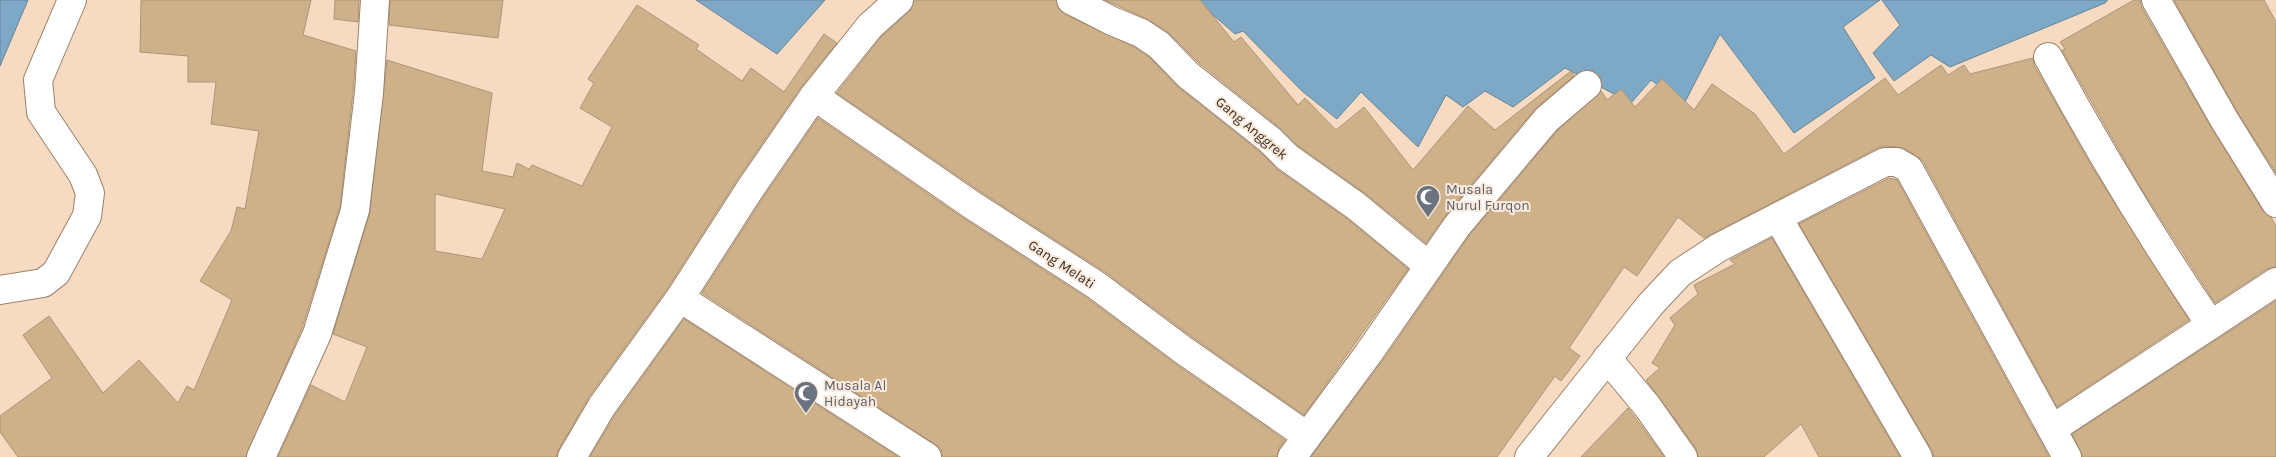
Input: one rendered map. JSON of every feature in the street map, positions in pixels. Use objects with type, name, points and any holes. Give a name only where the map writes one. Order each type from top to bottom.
[{"type":"street","points":[[0,290],[23,288],[43,283],[56,272],[87,216],[90,193],[82,175],[41,112],[38,80],[72,0]]},
{"type":"street","points":[[261,457],[317,334],[355,210],[369,93],[375,0]]},
{"type":"street","points":[[572,457],[602,406],[680,298],[750,189],[814,96],[870,26],[899,0]]},
{"type":"street","name":"Gang Anggrek","points":[[1071,0],[1112,21],[1141,33],[1159,46],[1188,74],[1270,140],[1286,157],[1356,206],[1429,266]]},
{"type":"street","points":[[2156,0],[2225,121],[2276,203]]},
{"type":"street","points":[[2048,57],[2090,132],[2170,264],[2211,325]]},
{"type":"street","points":[[1300,447],[1457,226],[1547,119],[1587,85]]},
{"type":"street","name":"Gang Melati","points":[[814,96],[972,204],[1096,285],[1184,350],[1300,447]]},
{"type":"street","points":[[1529,457],[1650,305],[1680,274],[1718,248],[1885,162],[1897,162],[1909,169],[2067,457]]},
{"type":"street","points":[[1778,218],[1918,457]]},
{"type":"street","points":[[2052,429],[2276,282]]},
{"type":"street","points":[[680,298],[927,457]]},
{"type":"street","points":[[1608,358],[1647,406],[1683,457]]},
{"type":"water","points":[[0,0],[28,0],[0,66]]},
{"type":"water","points":[[696,0],[825,0],[777,54]]},
{"type":"water","points":[[1196,0],[1880,0],[1843,27],[1875,78],[1794,133],[1720,34],[1684,104],[1651,80],[1631,103],[1565,68],[1513,107],[1485,91],[1463,107],[1446,95],[1418,147],[1361,92],[1337,119],[1302,91],[1243,31],[1235,34]]},
{"type":"water","points":[[1882,0],[2108,0],[2105,3],[1950,67],[1931,55],[1894,81],[1873,53],[1900,25]]},
{"type":"building","points":[[141,0],[311,0],[303,35],[356,51],[340,207],[302,328],[246,457],[18,457],[0,432],[0,416],[52,378],[23,335],[49,316],[103,393],[139,360],[178,403],[187,386],[194,390],[232,300],[200,281],[231,231],[237,207],[245,209],[259,131],[211,124],[216,82],[188,82],[188,56],[140,52]]},
{"type":"building","points":[[335,0],[359,0],[358,22],[334,19]]},
{"type":"building","points":[[390,0],[503,0],[498,38],[389,25]]},
{"type":"building","points":[[914,0],[1056,0],[1058,8],[1064,14],[1134,47],[1149,57],[1178,87],[1260,152],[1278,170],[1346,218],[1408,269],[1304,415],[1192,337],[1105,272],[981,192],[837,93],[881,37],[910,11]]},
{"type":"building","points":[[1105,0],[1200,0],[1234,42],[1241,37],[1298,105],[1305,98],[1336,130],[1364,107],[1413,170],[1468,106],[1495,130],[1571,71],[1574,76],[1535,109],[1445,216],[1426,243],[1366,194],[1297,145],[1280,128],[1199,63],[1168,32],[1147,19]]},
{"type":"building","points":[[2134,0],[2140,0],[2142,8],[2212,129],[2263,211],[2271,217],[2276,226],[2276,267],[2267,269],[2215,303],[2139,185],[2062,50],[2065,49],[2060,42]]},
{"type":"building","points":[[2174,0],[2264,0],[2276,22],[2276,173],[2238,113]]},
{"type":"building","points":[[637,5],[699,45],[696,49],[742,81],[751,68],[784,92],[824,34],[837,43],[801,87],[737,180],[667,289],[589,397],[556,457],[278,457],[311,385],[345,402],[367,347],[333,334],[370,212],[387,60],[492,93],[482,171],[513,177],[517,163],[529,169],[532,165],[582,186],[612,127],[580,108],[594,83],[588,79]],"holes":[[[435,194],[505,209],[482,259],[435,251]]]},
{"type":"building","points":[[2033,58],[2034,65],[2092,167],[2189,320],[2057,407],[1923,161],[1904,148],[1885,146],[1704,238],[1678,217],[1637,276],[1624,267],[1569,348],[1580,356],[1561,381],[1555,376],[1497,457],[1311,457],[1381,363],[1469,236],[1558,130],[1601,91],[1607,100],[1621,89],[1635,107],[1662,79],[1694,110],[1712,84],[1755,114],[1784,154],[1885,78],[1898,95],[1941,65],[1948,75],[1964,65],[1970,74]]},
{"type":"building","points":[[818,118],[963,218],[1087,298],[1174,363],[1285,440],[1279,448],[1277,457],[943,457],[941,449],[935,444],[702,293],[763,198]]},
{"type":"building","points":[[1889,178],[1897,180],[2049,457],[1934,457],[1799,224]]},
{"type":"building","points":[[1772,238],[1900,457],[1819,457],[1801,424],[1764,457],[1698,457],[1696,448],[1646,380],[1660,368],[1652,363],[1675,325],[1670,318],[1698,294],[1694,285],[1735,264],[1730,260]]},
{"type":"building","points":[[2276,301],[2276,457],[2083,457],[2072,434]]},
{"type":"building","points":[[684,319],[898,457],[590,457],[615,415]]},
{"type":"building","points":[[1628,408],[1664,457],[1581,457]]},
{"type":"place","name":"Musala Nurul Furqon","points":[[1428,218]]},
{"type":"place","name":"Musala Al Hidayah","points":[[806,414]]}]
